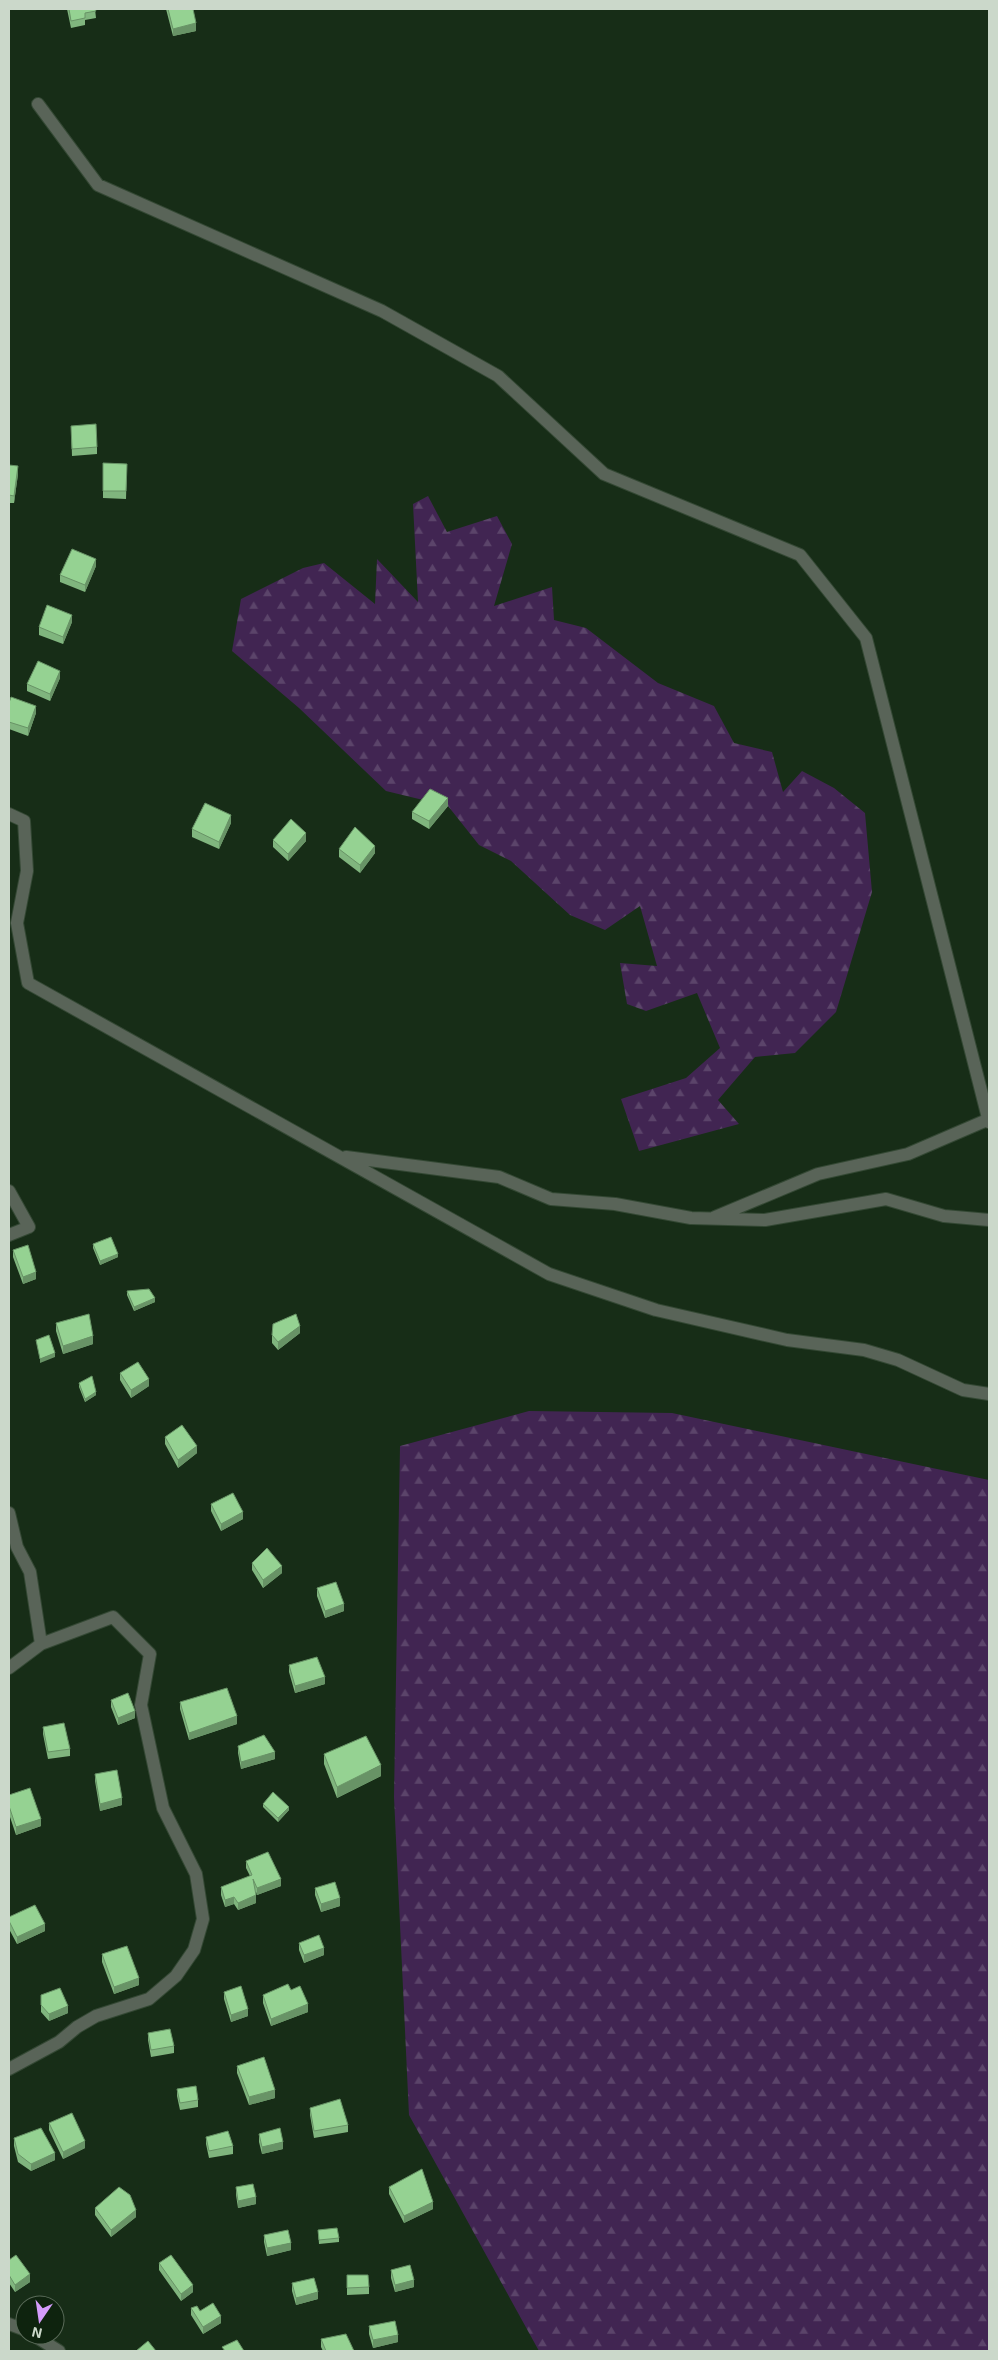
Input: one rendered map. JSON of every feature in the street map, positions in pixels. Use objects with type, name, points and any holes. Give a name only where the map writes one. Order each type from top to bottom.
[{"type":"street","points":[[38,104],[98,184],[382,311],[498,376],[604,474],[800,555],[866,638],[988,1121],[908,1154],[818,1174],[711,1219]]},
{"type":"street","points":[[9,814],[24,821],[27,871],[17,923],[28,983],[549,1274],[656,1310],[786,1340],[864,1350],[898,1360],[964,1390],[989,1394]]},
{"type":"street","points":[[337,1156],[499,1178],[550,1200],[615,1204],[692,1218],[766,1220],[886,1199],[944,1216],[989,1220]]},
{"type":"street","points":[[9,1190],[29,1227],[9,1235]]},
{"type":"street","points":[[9,1513],[17,1546],[30,1572],[41,1644]]},
{"type":"street","points":[[9,1668],[41,1644],[113,1617],[150,1654],[141,1705],[163,1808],[196,1874],[203,1919],[194,1950],[176,1976],[149,1999],[96,2016],[77,2027],[59,2042],[9,2070]]},
{"type":"green space","points":[[428,496],[447,532],[497,516],[512,544],[494,606],[552,587],[554,620],[586,628],[658,683],[714,706],[734,743],[772,752],[783,792],[802,771],[834,788],[865,813],[872,892],[836,1012],[795,1053],[755,1057],[718,1100],[739,1124],[639,1151],[621,1099],[686,1078],[720,1048],[697,993],[646,1011],[627,1004],[620,963],[657,966],[640,906],[605,930],[570,915],[511,861],[479,845],[448,806],[386,791],[299,708],[232,651],[241,599],[303,568],[324,563],[375,604],[377,559],[418,602],[413,504]]},
{"type":"green space","points":[[529,1411],[672,1413],[989,1480],[989,2351],[539,2351],[409,2115],[394,1797],[400,1446]]},
{"type":"building","points":[[69,9],[95,9],[96,11],[85,13],[85,18],[71,21]]},
{"type":"building","points":[[168,9],[193,9],[196,23],[173,29]]},
{"type":"building","points":[[96,424],[97,447],[72,449],[71,426]]},
{"type":"building","points":[[103,463],[127,464],[126,491],[103,491]]},
{"type":"building","points":[[9,465],[18,466],[14,496],[9,495]]},
{"type":"building","points":[[72,549],[96,559],[85,585],[60,575]]},
{"type":"building","points":[[47,605],[72,615],[63,637],[39,627]]},
{"type":"building","points":[[38,661],[60,671],[50,694],[27,684]]},
{"type":"building","points":[[11,697],[36,706],[28,728],[9,722],[9,703]]},
{"type":"building","points":[[430,789],[448,798],[429,821],[412,812]]},
{"type":"building","points":[[205,803],[231,815],[219,842],[192,829]]},
{"type":"building","points":[[291,819],[306,833],[288,854],[273,840]]},
{"type":"building","points":[[355,827],[375,846],[360,865],[339,849]]},
{"type":"building","points":[[111,1237],[118,1254],[100,1261],[93,1244]]},
{"type":"building","points":[[28,1245],[36,1272],[23,1277],[13,1250]]},
{"type":"building","points":[[149,1289],[155,1298],[134,1307],[127,1291]]},
{"type":"building","points":[[89,1314],[93,1336],[63,1346],[56,1323]]},
{"type":"building","points":[[296,1314],[300,1326],[278,1342],[272,1335],[273,1324]]},
{"type":"building","points":[[49,1335],[55,1353],[40,1359],[36,1340]]},
{"type":"building","points":[[138,1362],[149,1379],[131,1390],[120,1373]]},
{"type":"building","points":[[92,1376],[96,1392],[85,1399],[79,1383]]},
{"type":"building","points":[[182,1425],[197,1446],[178,1460],[165,1437]]},
{"type":"building","points":[[233,1493],[243,1512],[221,1524],[211,1504]]},
{"type":"building","points":[[267,1548],[282,1566],[263,1580],[252,1563]]},
{"type":"building","points":[[336,1582],[344,1604],[325,1611],[317,1588]]},
{"type":"building","points":[[317,1657],[325,1677],[295,1686],[289,1665]]},
{"type":"building","points":[[227,1688],[237,1716],[189,1733],[180,1702]]},
{"type":"building","points":[[128,1693],[135,1711],[118,1718],[111,1700]]},
{"type":"building","points":[[64,1723],[70,1749],[48,1752],[43,1727]]},
{"type":"building","points":[[264,1735],[275,1752],[241,1762],[238,1746]]},
{"type":"building","points":[[366,1736],[381,1765],[337,1787],[324,1754]]},
{"type":"building","points":[[117,1770],[122,1798],[100,1804],[95,1774]]},
{"type":"building","points":[[30,1788],[41,1819],[16,1827],[9,1806],[9,1795]]},
{"type":"building","points":[[273,1792],[289,1807],[278,1818],[263,1804]]},
{"type":"building","points":[[268,1852],[281,1879],[257,1888],[253,1879],[256,1895],[238,1903],[234,1897],[225,1900],[221,1887],[252,1875],[246,1861]]},
{"type":"building","points":[[335,1882],[340,1898],[321,1904],[315,1888]]},
{"type":"building","points":[[35,1905],[45,1924],[17,1937],[9,1917]]},
{"type":"building","points":[[319,1935],[324,1948],[304,1955],[299,1943]]},
{"type":"building","points":[[127,1946],[139,1978],[114,1987],[102,1954]]},
{"type":"building","points":[[288,1984],[291,1990],[300,1986],[308,2004],[271,2019],[263,1995]]},
{"type":"building","points":[[241,1986],[248,2009],[231,2015],[224,1992]]},
{"type":"building","points":[[60,1988],[68,2006],[49,2014],[41,2005],[41,1995]]},
{"type":"building","points":[[170,2029],[174,2046],[151,2050],[148,2033]]},
{"type":"building","points":[[264,2057],[275,2090],[249,2097],[237,2066]]},
{"type":"building","points":[[196,2086],[198,2100],[180,2103],[177,2089]]},
{"type":"building","points":[[340,2099],[348,2125],[314,2131],[310,2108]]},
{"type":"building","points":[[72,2113],[85,2141],[63,2152],[49,2123]]},
{"type":"building","points":[[41,2128],[55,2153],[31,2164],[18,2154],[14,2138]]},
{"type":"building","points":[[280,2128],[283,2142],[262,2147],[259,2134]]},
{"type":"building","points":[[228,2131],[233,2146],[209,2151],[206,2137]]},
{"type":"building","points":[[422,2169],[433,2202],[404,2216],[389,2187]]},
{"type":"building","points":[[253,2184],[256,2197],[238,2201],[236,2187]]},
{"type":"building","points":[[119,2187],[130,2195],[136,2210],[111,2230],[95,2208]]},
{"type":"building","points":[[337,2228],[339,2238],[319,2240],[318,2230]]},
{"type":"building","points":[[288,2230],[291,2243],[267,2248],[264,2235]]},
{"type":"building","points":[[16,2255],[30,2274],[15,2285],[9,2275],[9,2260]]},
{"type":"building","points":[[171,2255],[193,2285],[181,2294],[159,2263]]},
{"type":"building","points":[[410,2265],[414,2280],[395,2285],[391,2270]]},
{"type":"building","points":[[347,2275],[368,2275],[369,2287],[347,2288]]},
{"type":"building","points":[[314,2278],[318,2292],[296,2298],[292,2283]]},
{"type":"building","points":[[213,2303],[221,2316],[203,2327],[191,2308],[197,2306],[200,2311]]},
{"type":"building","points":[[395,2321],[398,2335],[373,2340],[369,2326]]},
{"type":"building","points":[[346,2334],[354,2351],[326,2351],[321,2339]]},
{"type":"building","points":[[237,2340],[244,2351],[225,2351],[222,2347]]},
{"type":"building","points":[[148,2341],[156,2351],[136,2351]]}]
